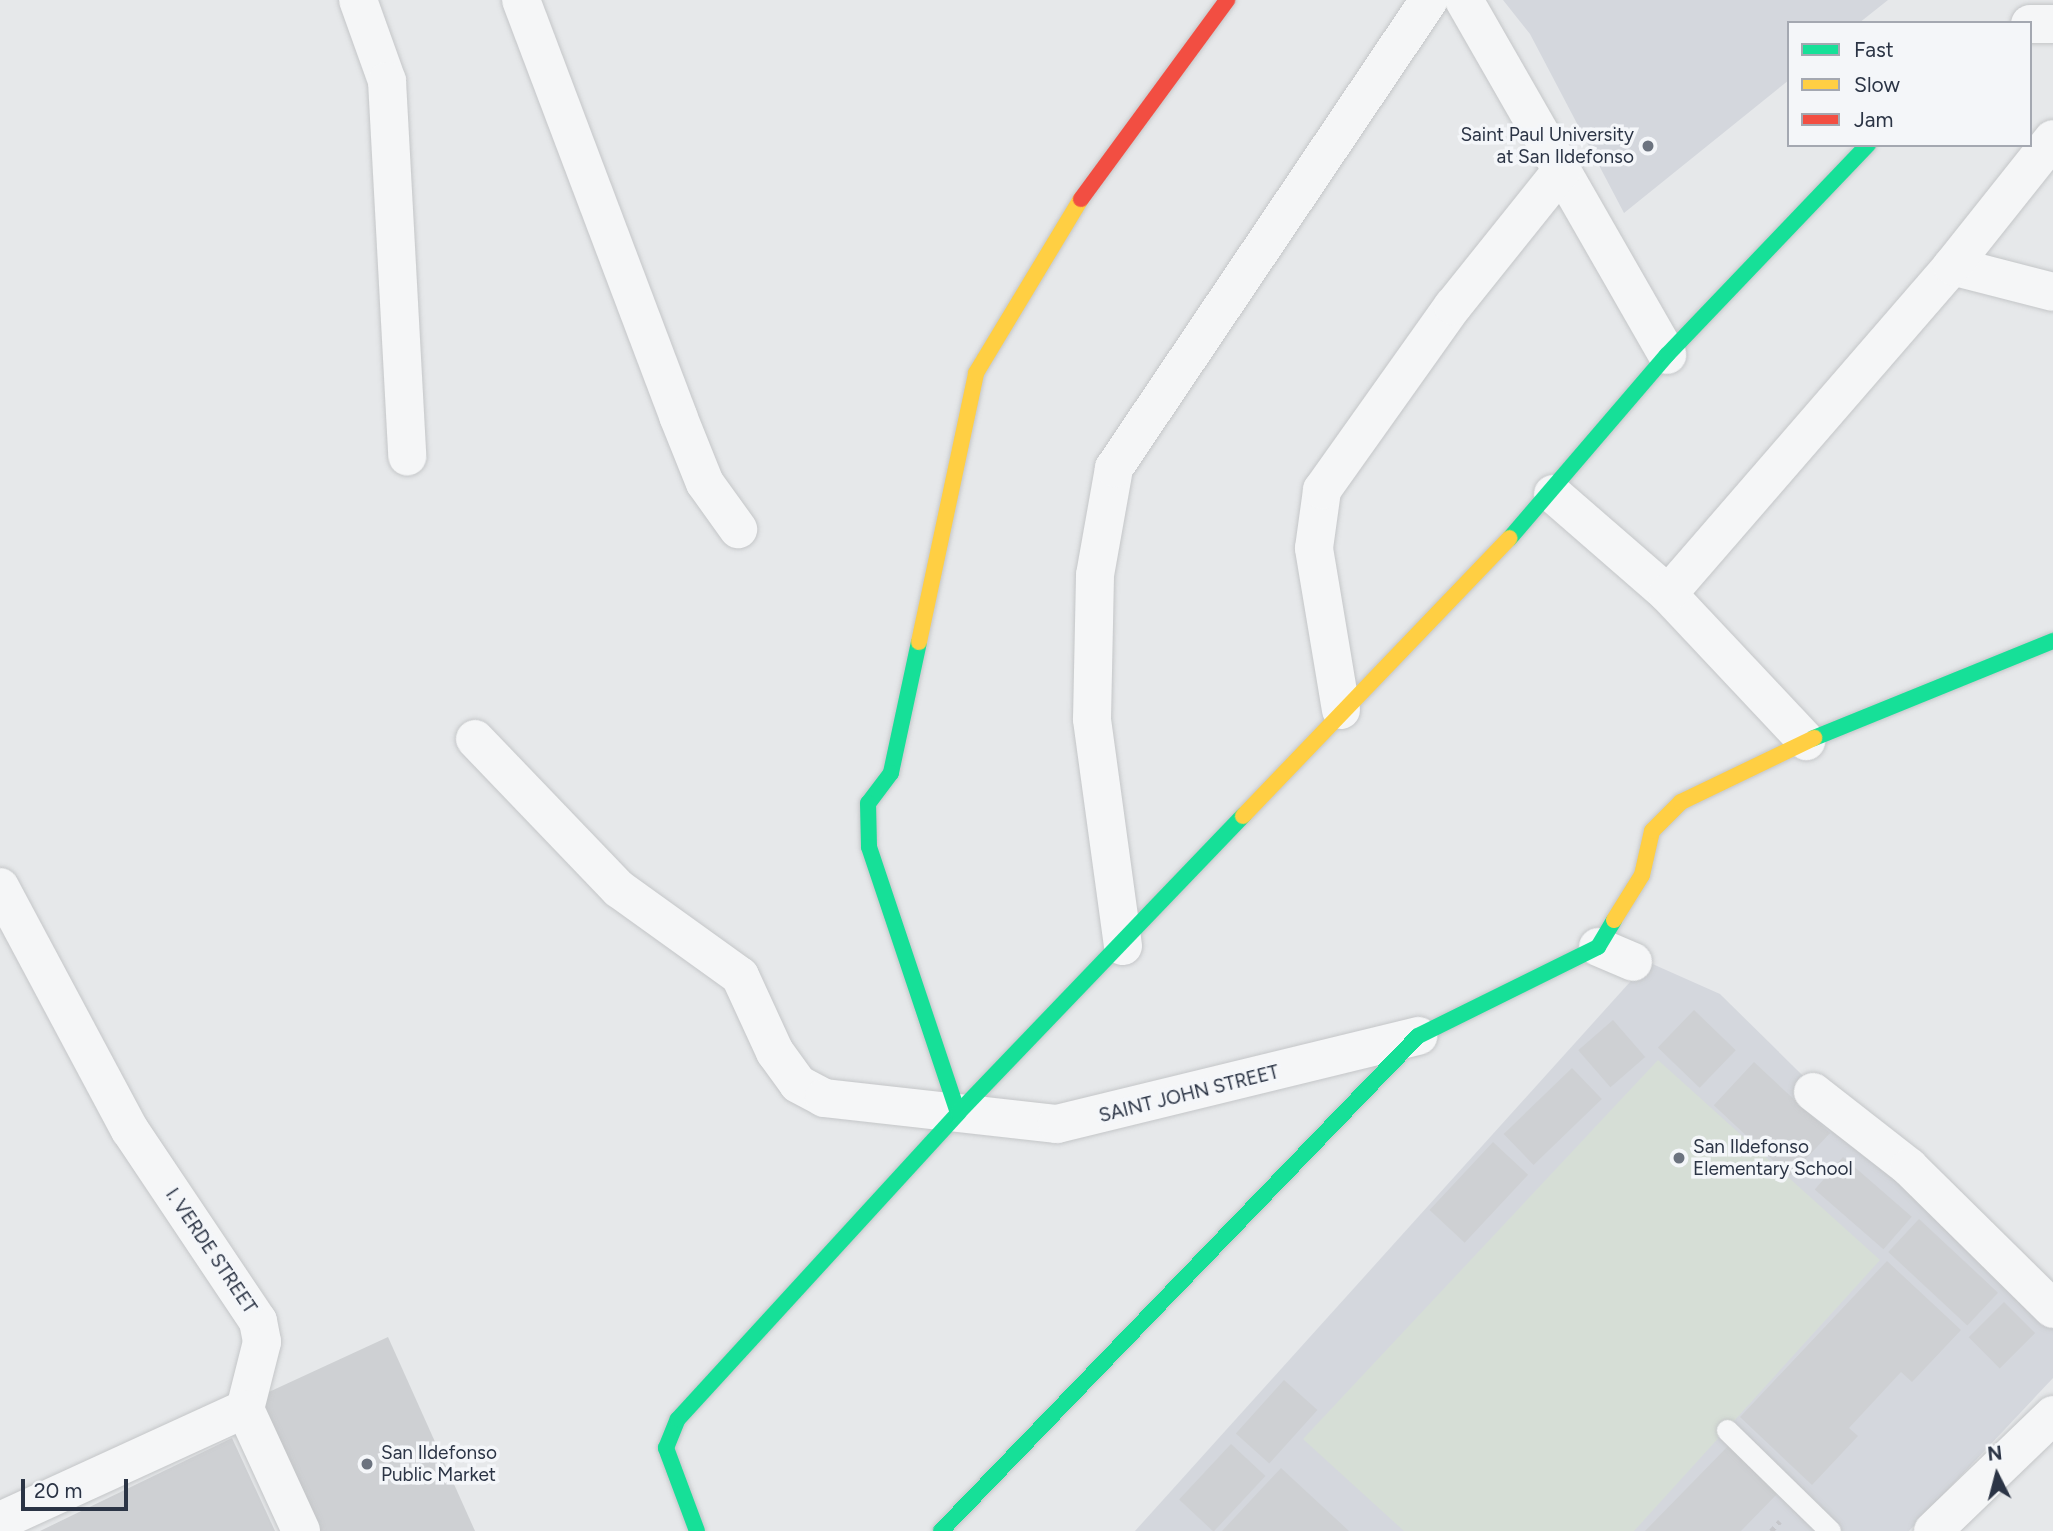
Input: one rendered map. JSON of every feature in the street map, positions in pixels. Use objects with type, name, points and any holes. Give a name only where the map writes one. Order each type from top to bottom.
[{"type":"street","points":[[358,0],[387,81],[407,456]]},
{"type":"street","points":[[521,0],[705,483],[738,529]]},
{"type":"street","points":[[958,1113],[869,847],[868,803],[891,773],[976,373],[1091,183],[1227,0]]},
{"type":"street","points":[[1123,946],[1092,719],[1095,575],[1114,468],[1429,0]]},
{"type":"street","points":[[1464,0],[1667,355]]},
{"type":"street","points":[[2032,24],[2053,24]]},
{"type":"street","points":[[1668,594],[1952,266],[2052,144]]},
{"type":"street","points":[[697,1531],[666,1448],[678,1419],[958,1113],[1123,946],[1341,710],[1553,494],[1667,355],[1866,147]]},
{"type":"street","points":[[1341,710],[1314,548],[1322,490],[1453,306],[1562,170]]},
{"type":"street","points":[[1952,266],[2053,292]]},
{"type":"street","points":[[1553,494],[1668,594],[1806,741]]},
{"type":"street","points":[[941,1531],[1418,1035],[1598,947],[1642,875],[1652,831],[1681,802],[1806,741],[2053,641]]},
{"type":"street","name":"SAINT JOHN STREET","points":[[475,739],[618,889],[740,976],[798,1084],[824,1098],[1057,1124],[1418,1035]]},
{"type":"street","name":"I. VERDE STREET","points":[[0,887],[130,1130],[258,1321],[262,1342],[246,1409]]},
{"type":"street","points":[[1598,947],[1633,962]]},
{"type":"street","points":[[1813,1092],[1909,1167],[2053,1309]]},
{"type":"street","points":[[0,1521],[246,1409],[301,1531]]},
{"type":"street","points":[[1933,1531],[2053,1415]]},
{"type":"lane","points":[[1727,1430],[1830,1531]]},
{"type":"shaded area","name":"Saint Paul University at San Ildefonso","points":[[1503,0],[1888,0],[1862,21],[1787,21],[1787,82],[1624,213],[1530,34]]},
{"type":"shaded area","name":"San Ildefonso Elementary School","points":[[1648,962],[1720,994],[2053,1322],[2053,1378],[1909,1531],[1135,1531]]},
{"type":"shaded area","points":[[1658,1060],[1880,1260],[1634,1531],[1404,1531],[1303,1439]]},
{"type":"building","points":[[1694,1010],[1736,1050],[1700,1088],[1658,1047]]},
{"type":"building","points":[[1613,1020],[1645,1057],[1610,1087],[1578,1050]]},
{"type":"building","points":[[1754,1062],[1830,1133],[1790,1176],[1714,1105]]},
{"type":"building","points":[[1572,1068],[1602,1099],[1534,1165],[1504,1134]]},
{"type":"building","points":[[1493,1142],[1528,1175],[1465,1243],[1430,1210]]},
{"type":"building","points":[[1843,1157],[1912,1217],[1883,1249],[1815,1189]]},
{"type":"building","points":[[1919,1219],[1998,1293],[1967,1326],[1888,1252]]},
{"type":"building","points":[[1887,1261],[1961,1330],[1912,1382],[1901,1372],[1849,1428],[1858,1436],[1812,1485],[1740,1417]]},
{"type":"building","points":[[2004,1302],[2035,1333],[2000,1368],[1969,1337]]},
{"type":"building","name":"San Ildefonso Public Market","points":[[388,1337],[475,1531],[318,1531],[258,1397]]},
{"type":"building","points":[[1284,1380],[1317,1410],[1269,1464],[1236,1434]]},
{"type":"building","points":[[232,1438],[275,1531],[40,1531]]},
{"type":"building","points":[[1231,1444],[1265,1476],[1214,1531],[1179,1500]]},
{"type":"building","points":[[1730,1444],[1780,1491],[1741,1531],[1645,1531]]},
{"type":"building","points":[[1281,1468],[1349,1531],[1222,1531]]},
{"type":"traffic: fast","points":[[1510,538],[1667,355],[1866,147]]},
{"type":"traffic: fast","points":[[1814,738],[2053,641]]},
{"type":"traffic: fast","points":[[919,642],[891,773],[868,803],[869,847],[958,1113]]},
{"type":"traffic: fast","points":[[697,1531],[666,1448],[678,1419],[958,1113],[1243,816]]},
{"type":"traffic: fast","points":[[941,1531],[1418,1036],[1598,947],[1614,920]]},
{"type":"traffic: slow","points":[[919,642],[976,373],[1081,199]]},
{"type":"traffic: slow","points":[[1243,816],[1510,538]]},
{"type":"traffic: slow","points":[[1614,920],[1642,875],[1652,831],[1681,802],[1814,738]]},
{"type":"traffic: jam","points":[[1081,199],[1227,0]]},
{"type":"place","name":"Saint Paul University at San Ildefonso","points":[[1648,146]]},
{"type":"place","name":"San Ildefonso Elementary School","points":[[1679,1158]]},
{"type":"place","name":"San Ildefonso Public Market","points":[[367,1464]]}]
